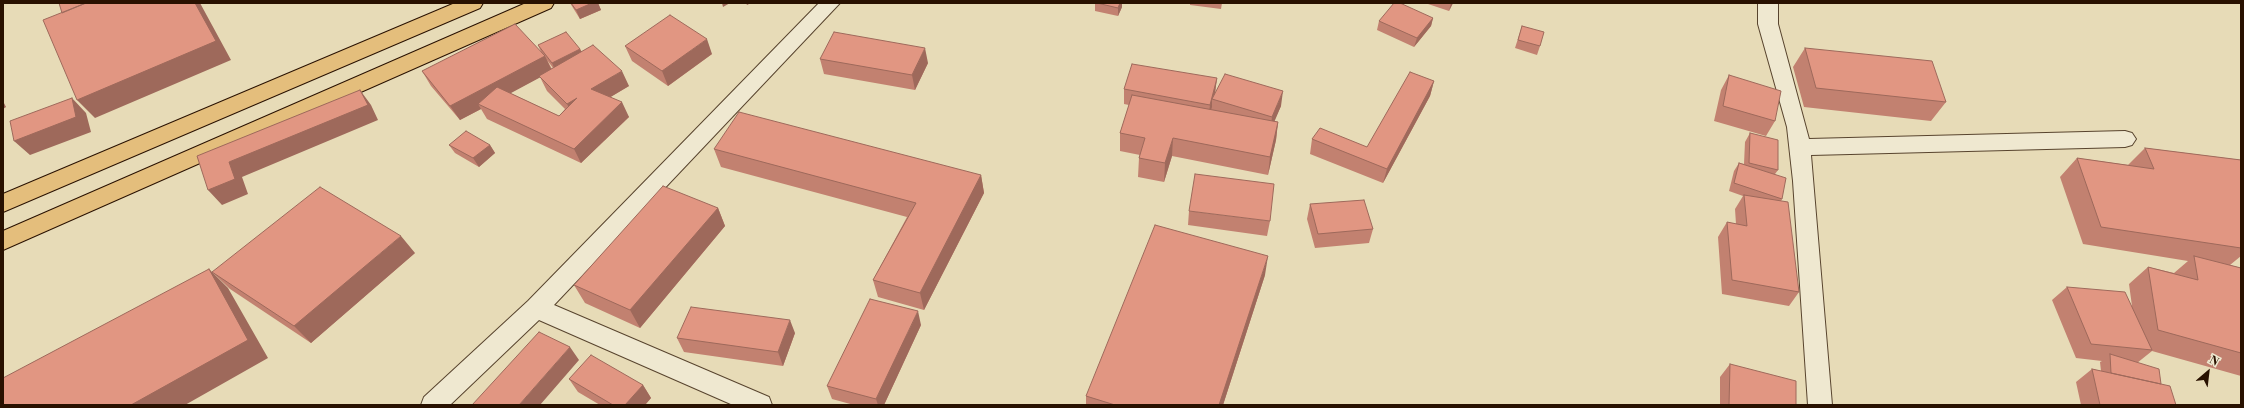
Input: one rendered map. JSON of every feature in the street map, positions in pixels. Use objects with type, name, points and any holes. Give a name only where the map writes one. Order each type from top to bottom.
[{"type":"main road","points":[[3,203],[473,3]]},
{"type":"main road","points":[[3,241],[544,3]]},
{"type":"street","points":[[433,405],[536,308],[830,3]]},
{"type":"street","points":[[1768,3],[1768,24],[1797,127],[1800,147],[1820,405]]},
{"type":"street","points":[[1800,147],[2125,139]]},
{"type":"street","points":[[536,308],[760,405]]},
{"type":"building","points":[[59,3],[86,3],[62,13]]},
{"type":"building","points":[[86,3],[195,3],[216,41],[77,100],[43,20]]},
{"type":"building","points":[[571,3],[592,3],[576,10]]},
{"type":"building","points":[[1097,3],[1120,3],[1118,8]]},
{"type":"building","points":[[1394,3],[1400,3],[1433,18],[1417,38],[1379,21]]},
{"type":"building","points":[[670,15],[707,39],[662,71],[625,46]]},
{"type":"building","points":[[515,24],[545,56],[450,106],[422,71]]},
{"type":"building","points":[[1522,26],[1544,32],[1540,46],[1518,40]]},
{"type":"building","points":[[566,32],[580,49],[552,63],[538,45]]},
{"type":"building","points":[[834,32],[925,48],[912,75],[820,59]]},
{"type":"building","points":[[593,45],[622,71],[591,89],[622,102],[574,149],[478,104],[497,87],[559,116],[577,98],[567,104],[539,76]]},
{"type":"building","points":[[1805,48],[1932,61],[1946,102],[1816,88]]},
{"type":"building","points":[[1132,64],[1217,78],[1210,105],[1124,89]]},
{"type":"building","points":[[1410,72],[1434,81],[1387,169],[1312,139],[1320,128],[1367,147]]},
{"type":"building","points":[[1225,74],[1283,91],[1272,117],[1212,99]]},
{"type":"building","points":[[1729,75],[1781,91],[1775,121],[1723,106]]},
{"type":"building","points":[[360,90],[368,105],[229,162],[235,179],[208,190],[197,156]]},
{"type":"building","points":[[1132,95],[1278,122],[1270,157],[1173,138],[1165,163],[1139,158],[1145,138],[1120,133]]},
{"type":"building","points":[[72,98],[76,117],[14,141],[10,121]]},
{"type":"building","points":[[739,112],[981,175],[920,293],[873,280],[916,203],[714,149]]},
{"type":"building","points":[[466,131],[490,145],[473,158],[449,145]]},
{"type":"building","points":[[1750,133],[1778,140],[1778,170],[1749,163]]},
{"type":"building","points":[[2145,148],[2241,160],[2241,248],[2101,227],[2077,158],[2154,169]]},
{"type":"building","points":[[1739,163],[1786,178],[1782,199],[1734,183]]},
{"type":"building","points":[[1195,174],[1274,184],[1270,221],[1189,211]]},
{"type":"building","points":[[663,186],[718,208],[630,310],[574,285]]},
{"type":"building","points":[[320,187],[401,236],[294,326],[212,272]]},
{"type":"building","points":[[1744,195],[1788,202],[1799,292],[1732,280],[1727,222],[1747,226]]},
{"type":"building","points":[[1364,200],[1373,229],[1318,234],[1310,204]]},
{"type":"building","points":[[1155,225],[1268,256],[1219,405],[1115,405],[1086,396]]},
{"type":"building","points":[[2194,256],[2241,268],[2241,353],[2158,330],[2148,267],[2198,280]]},
{"type":"building","points":[[209,269],[248,340],[131,405],[3,405],[3,378]]},
{"type":"building","points":[[2067,287],[2125,292],[2152,350],[2091,344]]},
{"type":"building","points":[[870,299],[918,311],[876,399],[827,386]]},
{"type":"building","points":[[691,307],[790,320],[778,352],[677,338]]},
{"type":"building","points":[[539,332],[570,347],[519,405],[472,405]]},
{"type":"building","points":[[2110,354],[2159,369],[2161,384],[2111,373]]},
{"type":"building","points":[[591,355],[643,385],[625,405],[613,405],[569,379]]},
{"type":"building","points":[[1730,364],[1796,381],[1796,405],[1729,405]]},
{"type":"building","points":[[2092,369],[2170,386],[2176,405],[2100,405]]}]
